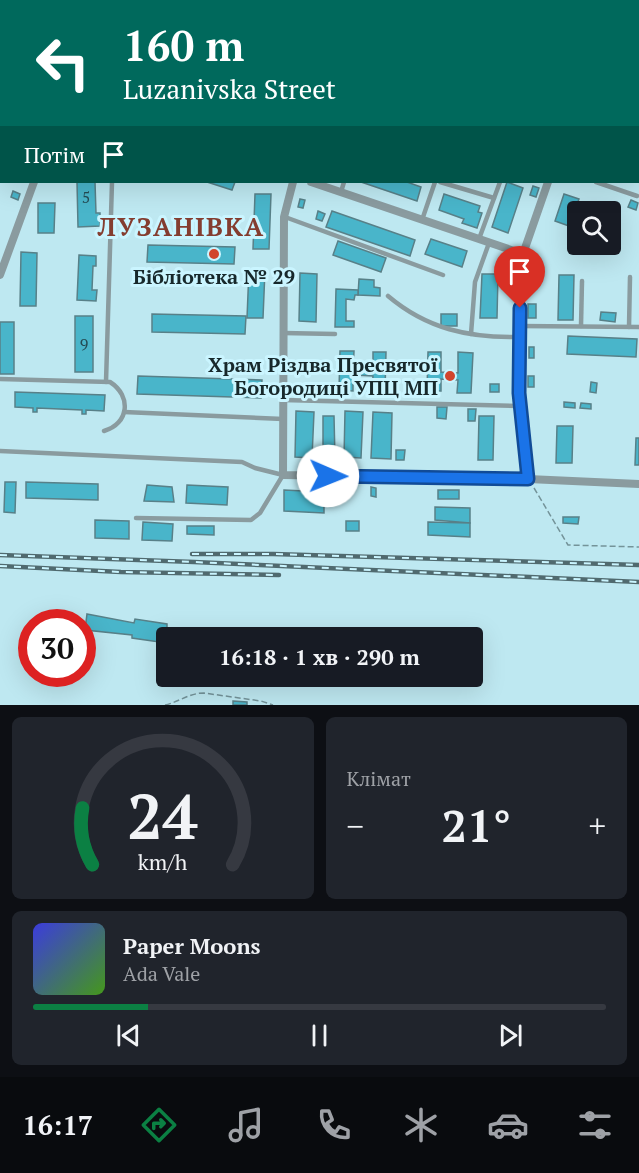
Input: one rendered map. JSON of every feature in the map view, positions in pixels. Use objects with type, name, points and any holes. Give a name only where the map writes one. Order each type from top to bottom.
[{"type":"street","points":[[0,275],[34,183]]},
{"type":"street","points":[[293,183],[284,217],[283,475],[528,479],[639,484]]},
{"type":"street","points":[[314,183],[523,254]]},
{"type":"street","points":[[528,479],[521,406],[519,337],[523,254],[548,183]]},
{"type":"lane","points":[[106,382],[112,183]]},
{"type":"lane","points":[[341,192],[344,183]]},
{"type":"lane","points":[[423,220],[435,183]]},
{"type":"lane","points":[[443,183],[494,198]]},
{"type":"lane","points":[[479,239],[500,183]]},
{"type":"lane","points":[[599,183],[637,196]]},
{"type":"lane","points":[[284,217],[443,275]]},
{"type":"lane","points":[[471,334],[475,282],[489,243]]},
{"type":"lane","points":[[629,327],[630,276]]},
{"type":"lane","points":[[581,326],[582,281]]},
{"type":"lane","points":[[388,296],[437,327],[495,337],[519,337]]},
{"type":"lane","points":[[519,326],[639,327]]},
{"type":"lane","points":[[283,333],[335,334]]},
{"type":"lane","points":[[0,379],[106,382],[116,386],[122,394],[124,412],[121,421],[113,429],[104,431]]},
{"type":"lane","points":[[283,400],[521,406]]},
{"type":"lane","points":[[124,412],[283,419]]},
{"type":"lane","points":[[0,452],[242,462],[283,475],[260,513],[251,520],[136,518]]},
{"type":"path","points":[[528,479],[568,545],[639,547]]},
{"type":"path","points":[[165,705],[177,702],[194,693],[261,701],[273,705]]},
{"type":"building","points":[[77,183],[95,183],[96,213],[100,213],[100,226],[78,227]]},
{"type":"building","points":[[210,183],[235,183],[232,190]]},
{"type":"building","points":[[364,183],[410,183],[421,187],[417,201]]},
{"type":"building","points":[[507,183],[523,188],[508,233],[492,227]]},
{"type":"building","points":[[533,186],[539,188],[536,197],[530,195]]},
{"type":"building","points":[[13,191],[20,194],[18,200],[11,197]]},
{"type":"building","points":[[255,194],[271,194],[269,249],[253,249]]},
{"type":"building","points":[[444,194],[480,206],[478,212],[482,213],[477,228],[462,223],[464,219],[439,210]]},
{"type":"building","points":[[564,194],[579,199],[578,201],[567,201],[567,225],[555,221]]},
{"type":"building","points":[[300,199],[305,200],[303,208],[298,207]]},
{"type":"building","points":[[631,200],[638,203],[636,210],[628,207]]},
{"type":"building","points":[[38,203],[55,203],[54,233],[38,233]]},
{"type":"building","points":[[318,211],[325,214],[322,221],[316,219]]},
{"type":"building","points":[[332,211],[415,240],[410,256],[326,227]]},
{"type":"building","points":[[431,239],[467,251],[462,267],[425,254]]},
{"type":"building","points":[[338,241],[386,258],[381,272],[333,255]]},
{"type":"building","points":[[148,245],[235,247],[234,264],[147,262]]},
{"type":"building","points":[[21,252],[37,253],[36,306],[20,306]]},
{"type":"building","points":[[79,255],[96,256],[96,266],[93,266],[92,290],[97,290],[96,301],[77,300]]},
{"type":"building","points":[[249,269],[265,270],[263,318],[247,318]]},
{"type":"building","points":[[300,273],[317,274],[316,322],[299,321]]},
{"type":"building","points":[[482,274],[498,274],[497,318],[480,318]]},
{"type":"building","points":[[559,275],[574,275],[573,320],[558,320]]},
{"type":"building","points":[[359,279],[374,280],[374,287],[380,288],[380,296],[358,295]]},
{"type":"building","points":[[336,289],[358,290],[358,295],[355,295],[354,300],[346,299],[346,321],[354,321],[354,327],[335,327]]},
{"type":"building","points":[[528,304],[536,304],[536,318],[528,318]]},
{"type":"building","points":[[601,312],[616,313],[615,322],[600,320]]},
{"type":"building","points":[[152,314],[246,316],[245,334],[152,332]]},
{"type":"building","points":[[441,314],[457,314],[457,326],[441,326]]},
{"type":"building","points":[[75,316],[93,316],[93,372],[75,372]]},
{"type":"building","points":[[0,322],[14,322],[14,374],[0,374]]},
{"type":"building","points":[[568,336],[637,339],[636,357],[567,354]]},
{"type":"building","points":[[529,347],[534,347],[534,358],[529,358]]},
{"type":"building","points":[[340,351],[354,351],[353,371],[373,371],[373,352],[386,352],[385,392],[372,391],[373,376],[353,375],[353,391],[339,390]]},
{"type":"building","name":"Храм Різдва Пресвятої Богородиці УПЦ МП","points":[[428,352],[441,352],[441,372],[458,373],[458,352],[473,353],[471,393],[457,393],[458,380],[441,379],[441,391],[427,391]]},
{"type":"building","points":[[138,376],[262,380],[261,398],[137,394]]},
{"type":"building","points":[[528,376],[534,376],[534,387],[528,387]]},
{"type":"building","points":[[591,382],[597,383],[596,393],[590,392]]},
{"type":"building","points":[[490,384],[499,384],[499,392],[490,392]]},
{"type":"building","points":[[15,392],[105,395],[104,411],[86,410],[86,414],[82,414],[82,410],[37,408],[37,412],[33,412],[33,408],[15,407]]},
{"type":"building","points":[[564,402],[575,403],[575,408],[564,407]]},
{"type":"building","points":[[581,403],[591,404],[591,409],[580,408]]},
{"type":"building","points":[[437,407],[447,407],[446,419],[437,418]]},
{"type":"building","points":[[468,409],[476,409],[475,421],[468,421]]},
{"type":"building","points":[[296,411],[314,412],[312,458],[295,457]]},
{"type":"building","points":[[345,411],[363,412],[361,458],[344,457]]},
{"type":"building","points":[[373,412],[392,413],[391,459],[371,458]]},
{"type":"building","points":[[323,416],[334,416],[335,459],[323,459]]},
{"type":"building","points":[[479,416],[494,416],[493,460],[478,460]]},
{"type":"building","points":[[557,426],[573,426],[572,463],[556,463]]},
{"type":"building","points":[[636,438],[639,438],[639,465],[635,465]]},
{"type":"building","points":[[396,450],[405,450],[404,460],[396,460]]},
{"type":"building","points":[[5,482],[16,482],[15,513],[4,512]]},
{"type":"building","points":[[26,482],[98,484],[98,500],[26,498]]},
{"type":"building","points":[[147,485],[172,487],[174,502],[144,501]]},
{"type":"building","points":[[187,485],[228,487],[227,505],[186,503]]},
{"type":"building","points":[[371,487],[376,488],[376,497],[371,496]]},
{"type":"building","points":[[284,490],[324,492],[324,513],[284,511]]},
{"type":"building","points":[[438,490],[459,490],[459,499],[438,499]]},
{"type":"building","points":[[435,507],[470,508],[470,523],[435,520]]},
{"type":"building","points":[[563,517],[579,517],[578,524],[563,523]]},
{"type":"building","points":[[95,520],[129,521],[129,539],[95,538]]},
{"type":"building","points":[[346,521],[359,521],[359,531],[346,531]]},
{"type":"building","points":[[143,522],[173,524],[172,541],[142,540]]},
{"type":"building","points":[[428,522],[470,523],[470,537],[428,535]]},
{"type":"building","points":[[187,526],[214,526],[214,535],[187,534]]},
{"type":"building","points":[[96,616],[134,623],[135,619],[167,624],[167,627],[156,627],[156,642],[132,638],[132,635],[96,631]]},
{"type":"building","points":[[233,701],[247,702],[247,705],[233,705]]},
{"type":"railway","points":[[192,554],[273,554],[639,565]]},
{"type":"railway","points":[[0,555],[639,582]]},
{"type":"railway","points":[[0,566],[121,572],[279,575]]},
{"type":"place","name":"Бібліотека № 29","points":[[214,254]]},
{"type":"place","name":"Храм Різдва Пресвятої Богородиці УПЦ МП","points":[[450,376]]},
{"type":"district","name":"ЛУЗАНІВКА","points":[[181,226]]},
{"type":"route","points":[[328,476],[528,479],[519,393],[520,308]]}]
